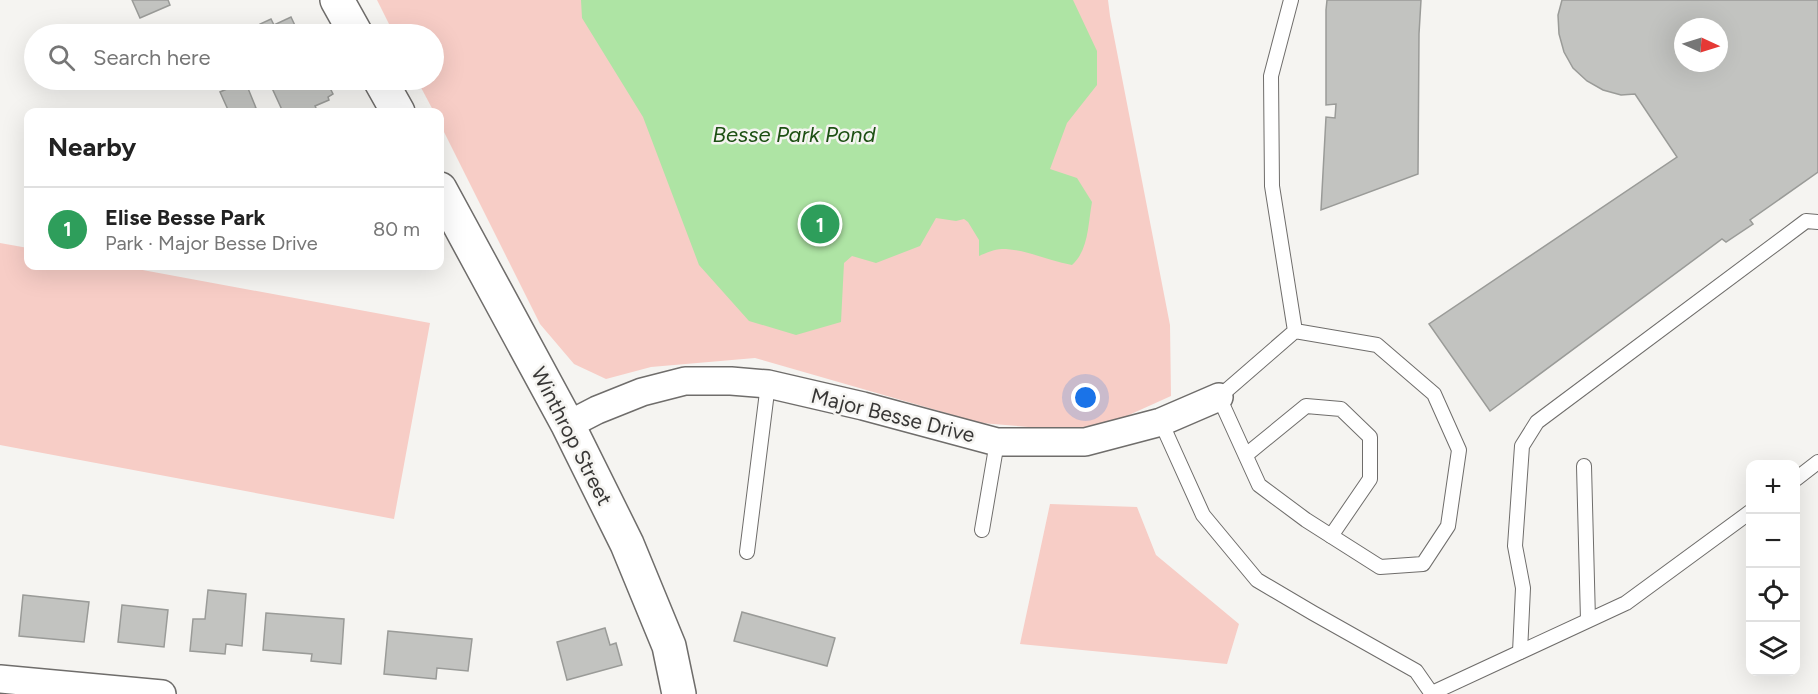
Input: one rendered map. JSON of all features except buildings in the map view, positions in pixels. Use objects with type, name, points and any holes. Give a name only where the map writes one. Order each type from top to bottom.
[{"type":"street","points":[[337,0],[350,24]]},
{"type":"street","points":[[386,90],[396,108]]},
{"type":"street","name":"Winthrop Street","points":[[444,196],[568,425],[627,544],[669,646],[679,694]]},
{"type":"street","name":"Major Besse Drive","points":[[568,425],[597,410],[642,392],[685,381],[768,384],[863,406],[997,442],[1085,441],[1161,422],[1219,397]]},
{"type":"street","points":[[0,679],[162,694]]},
{"type":"lane","points":[[1291,0],[1271,76],[1272,186],[1295,331]]},
{"type":"lane","points":[[1520,652],[1523,588],[1515,546],[1522,446],[1537,422],[1806,221],[1818,222]]},
{"type":"lane","points":[[1295,331],[1377,345],[1434,394],[1459,450],[1448,525],[1423,564],[1380,567],[1306,520],[1259,484],[1219,397],[1295,331]]},
{"type":"lane","points":[[747,552],[768,384]]},
{"type":"lane","points":[[1246,456],[1306,406],[1341,409],[1370,437],[1370,479],[1331,536]]},
{"type":"lane","points":[[1161,422],[1203,515],[1257,580],[1416,671],[1432,694],[1626,603],[1747,514]]},
{"type":"lane","points":[[982,530],[997,442]]},
{"type":"lane","points":[[1800,475],[1818,462]]},
{"type":"lane","points":[[1584,466],[1588,620]]},
{"type":"shaded area","points":[[377,0],[1108,0],[1170,325],[1171,396],[1109,424],[1065,430],[981,423],[755,358],[651,367],[606,379],[574,364],[540,324],[444,132],[444,108],[432,108],[422,90],[444,90],[444,24],[389,24]]},
{"type":"shaded area","points":[[0,243],[24,247],[24,270],[143,270],[430,323],[394,519],[0,445]]},
{"type":"shaded area","points":[[1050,504],[1137,507],[1156,555],[1239,624],[1227,664],[1020,644]]},
{"type":"water","name":"Besse Park Pond","points":[[581,0],[1073,0],[1097,51],[1097,85],[1067,123],[1050,169],[1077,178],[1092,202],[1082,252],[1072,265],[1028,253],[1002,249],[979,256],[979,240],[968,222],[964,219],[956,221],[936,218],[920,246],[876,263],[852,256],[844,263],[841,322],[796,335],[749,321],[699,265],[643,117],[582,18]]},
{"type":"place","name":"Elise Besse Park","points":[[820,224]]}]
